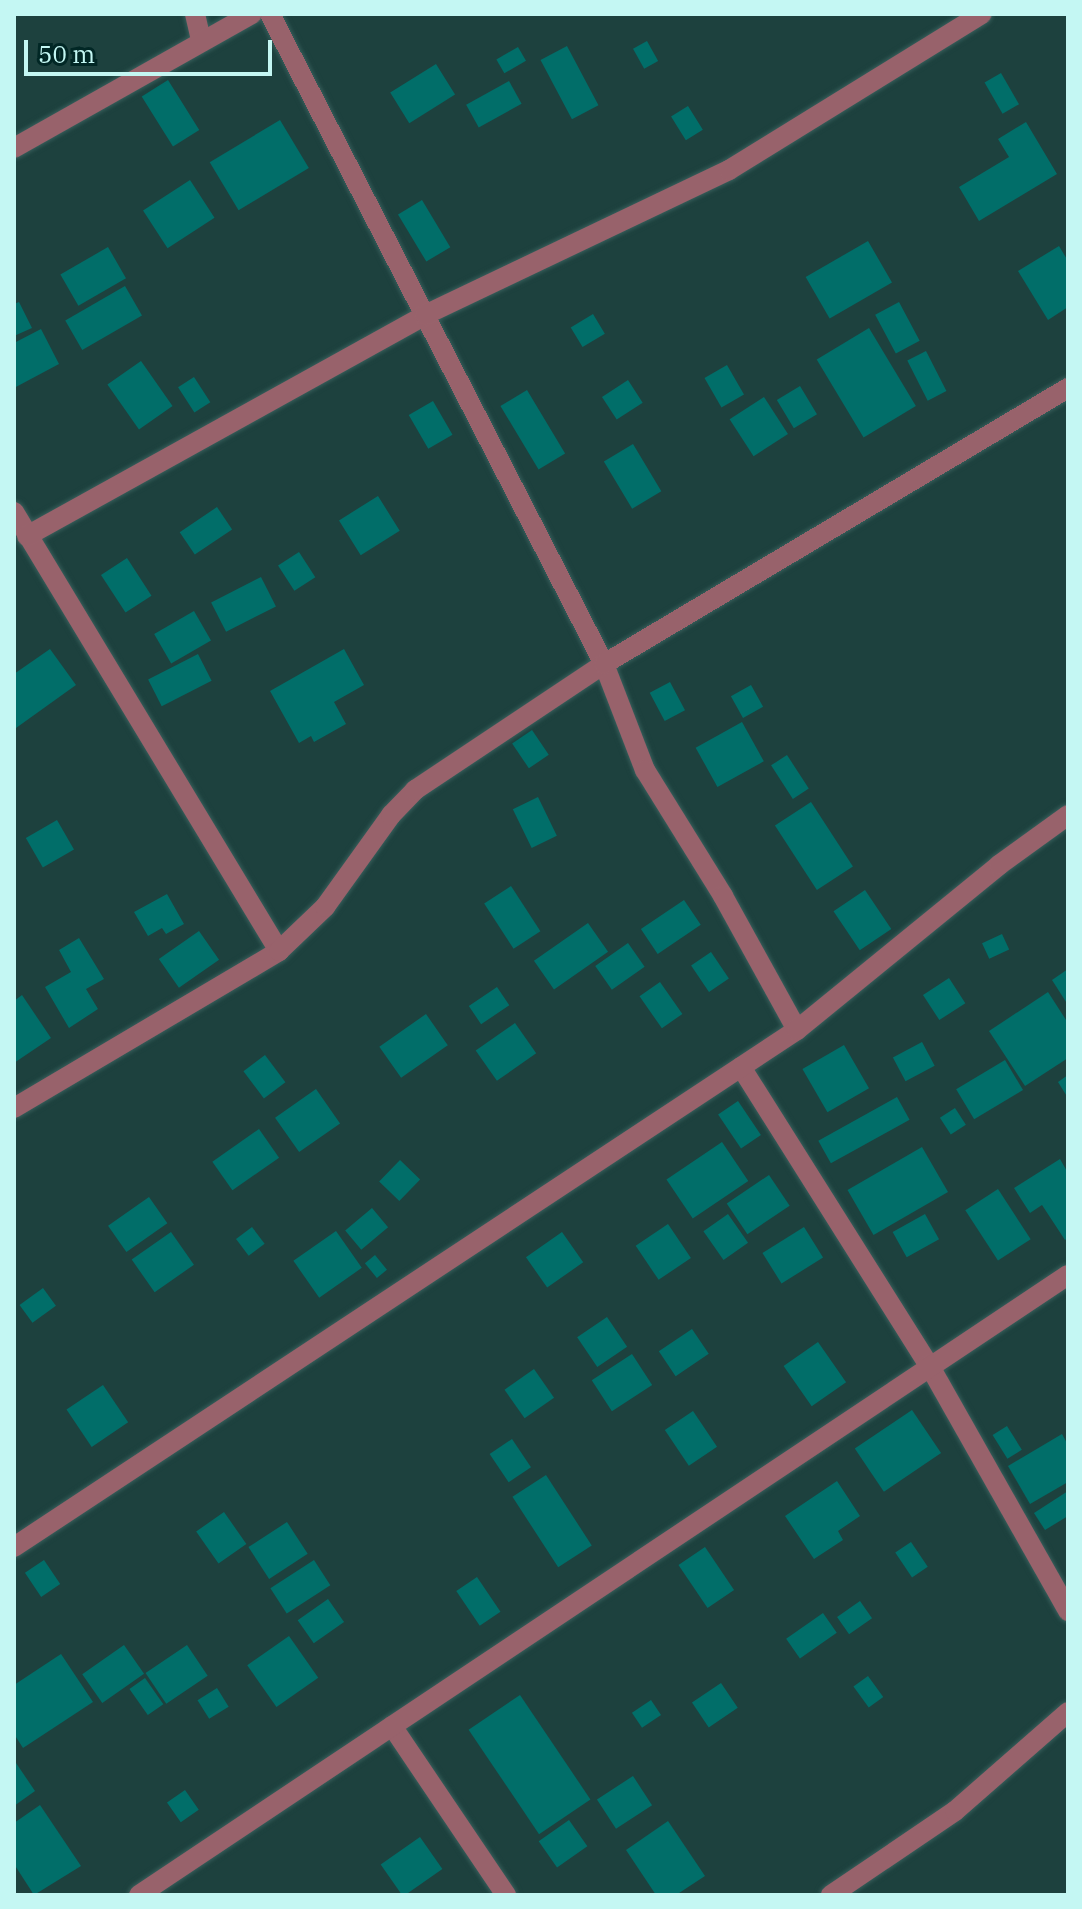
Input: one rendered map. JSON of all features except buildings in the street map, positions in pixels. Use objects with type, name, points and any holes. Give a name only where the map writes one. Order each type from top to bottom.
[{"type":"street","points":[[195,14],[201,41]]},
{"type":"street","points":[[14,148],[252,14]]},
{"type":"street","points":[[270,14],[604,664],[645,770],[723,896],[797,1030]]},
{"type":"street","points":[[27,536],[425,315],[729,170],[982,14]]},
{"type":"street","points":[[14,1108],[279,951],[325,907],[391,815],[415,790],[604,664],[1068,388]]},
{"type":"street","points":[[14,512],[279,951]]},
{"type":"street","points":[[14,1547],[797,1030],[999,865],[1068,815]]},
{"type":"street","points":[[741,1067],[929,1365],[1068,1611]]},
{"type":"street","points":[[139,1895],[1068,1275]]},
{"type":"street","points":[[831,1895],[955,1811],[1068,1712]]},
{"type":"street","points":[[392,1726],[506,1895]]}]
